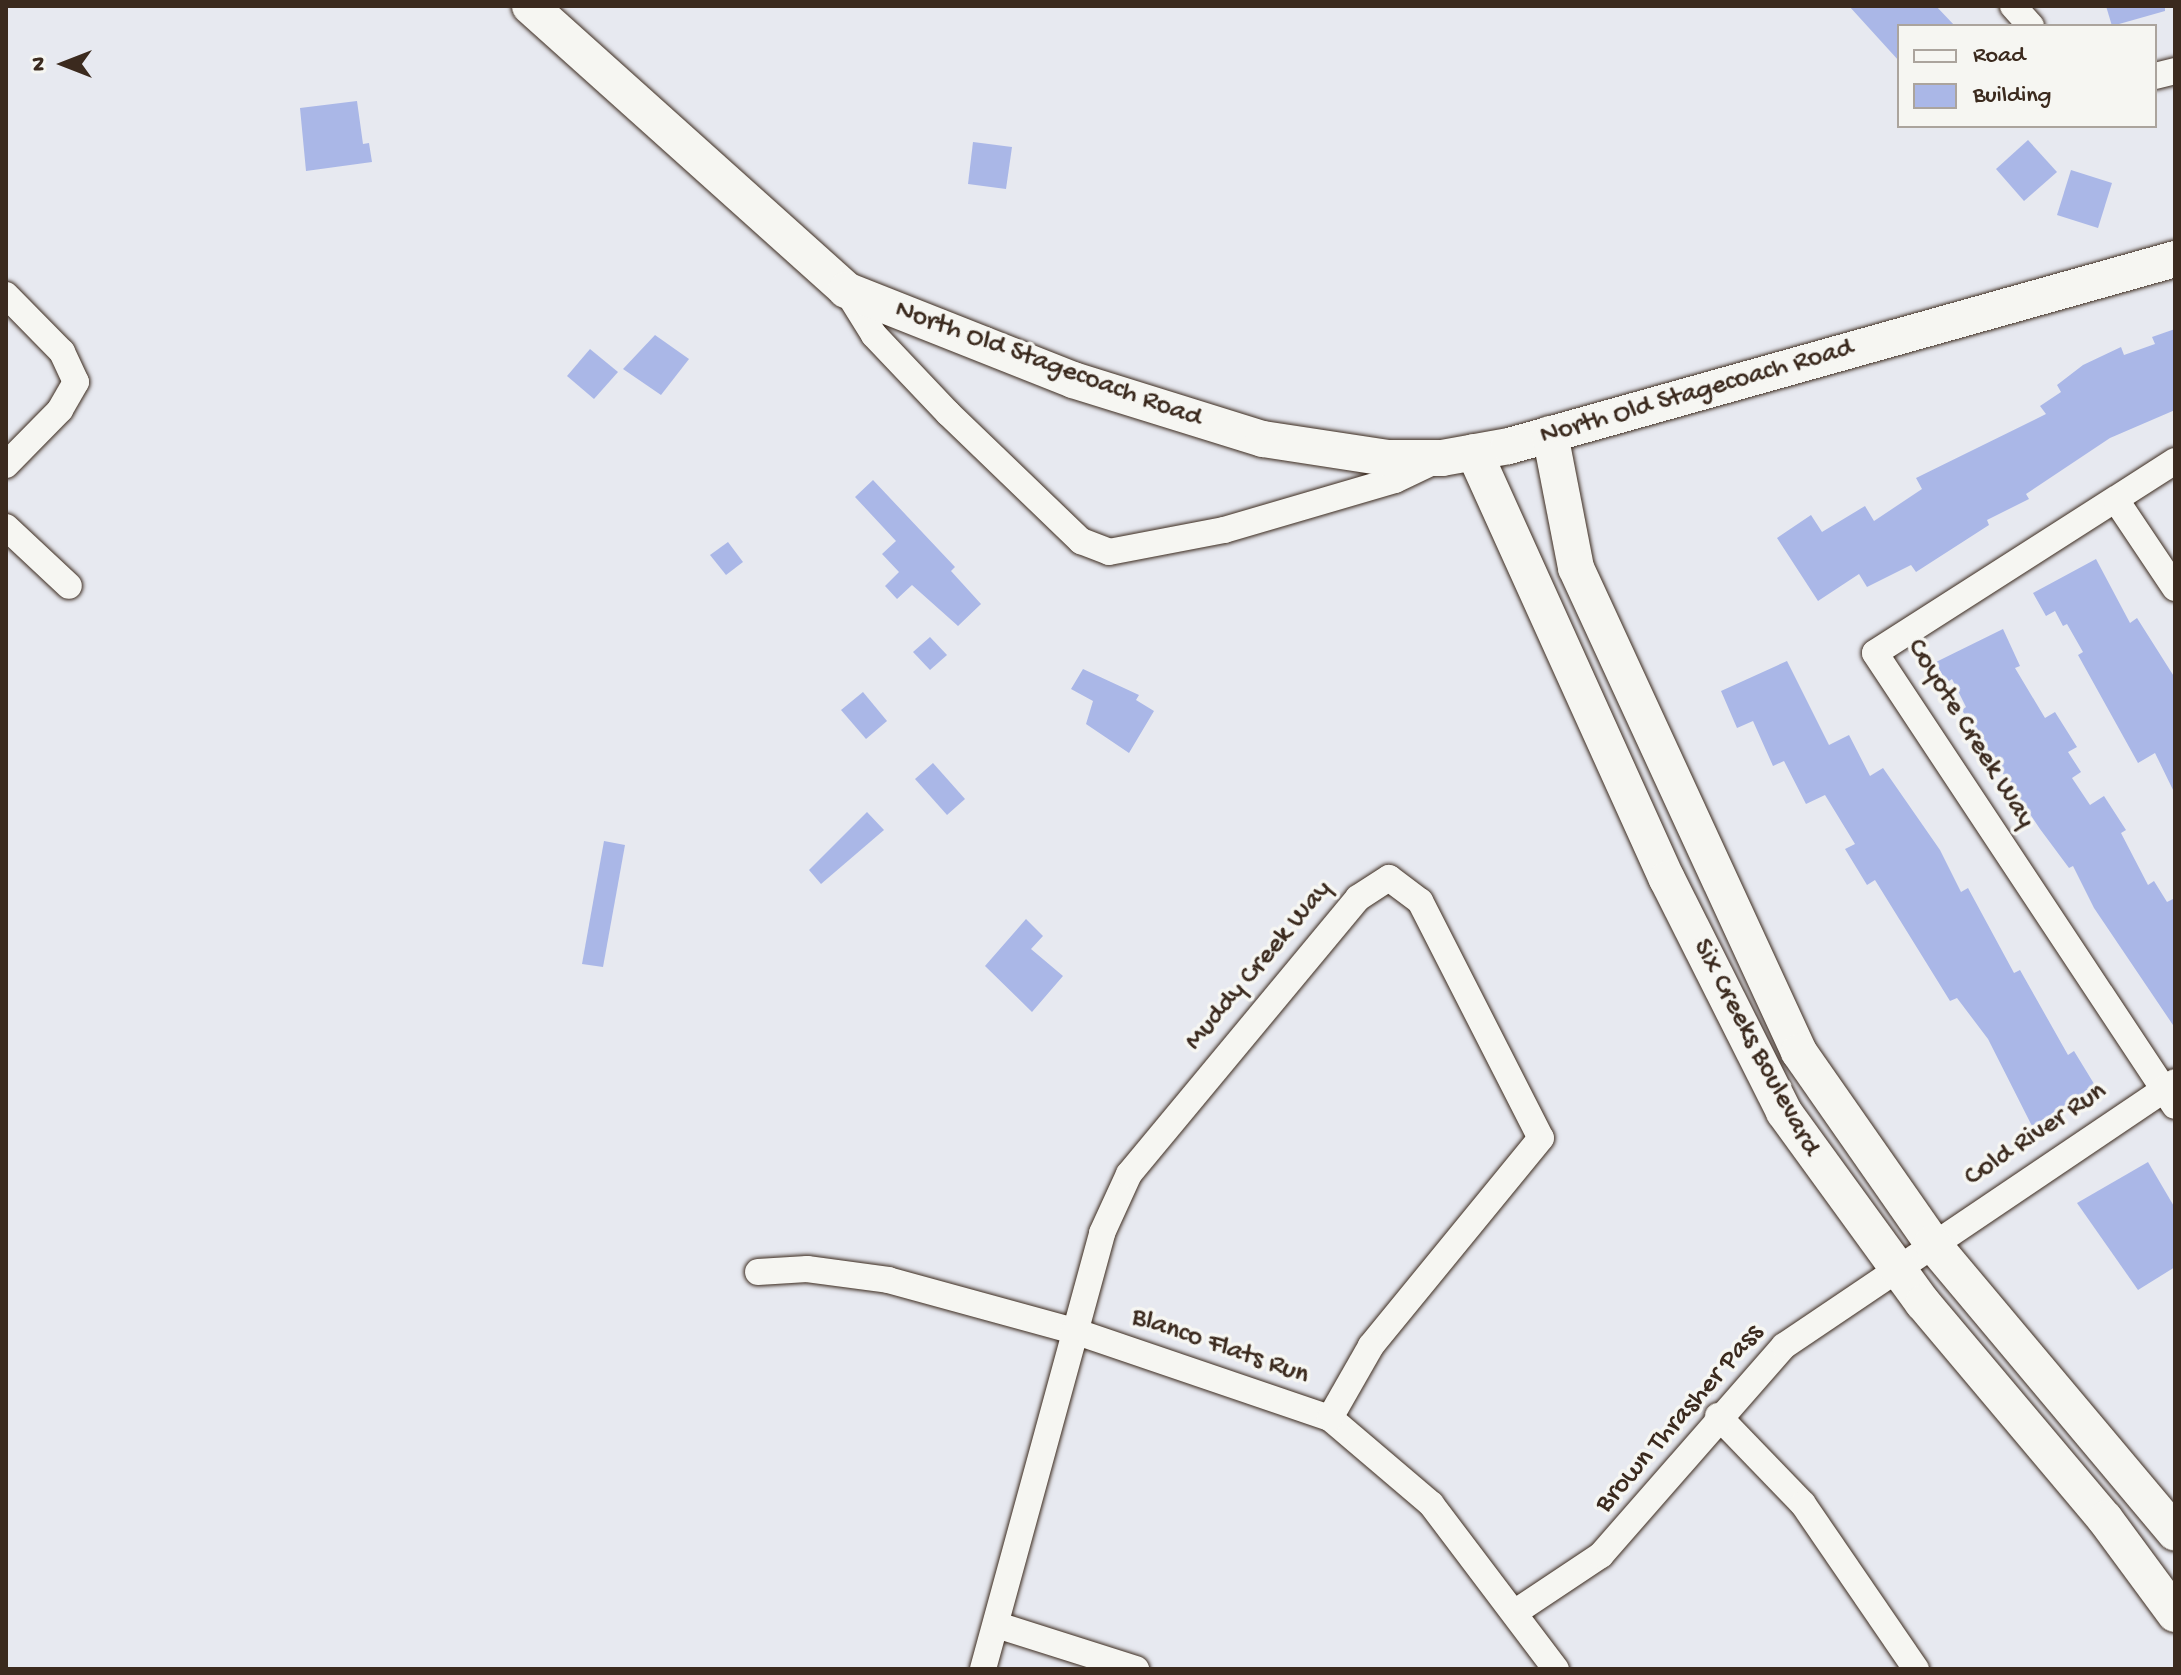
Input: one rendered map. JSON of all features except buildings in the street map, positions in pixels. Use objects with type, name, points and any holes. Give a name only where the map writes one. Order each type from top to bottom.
[{"type":"street","name":"North Old Stagecoach Road","points":[[530,6],[846,290],[1073,380],[1193,420],[1263,439],[1340,451],[1458,455],[1550,434],[2175,259]]},
{"type":"street","points":[[2013,6],[2029,24]]},
{"type":"street","points":[[846,290],[874,335],[948,413],[1081,541],[1109,552],[1238,526],[1395,480],[1458,455]]},
{"type":"street","points":[[6,295],[62,352],[76,382],[60,410],[6,465]]},
{"type":"street","name":"Six Creeks Boulevard","points":[[1550,434],[1576,568],[1799,1052],[1932,1243],[2175,1533]]},
{"type":"street","name":"Six Creeks Boulevard","points":[[1458,455],[1763,1075],[1818,1166],[1896,1267],[2105,1519],[2175,1614]]},
{"type":"street","name":"Coyote Creek Way","points":[[2171,1092],[1875,653],[2175,461]]},
{"type":"street","points":[[2116,500],[2175,588]]},
{"type":"street","points":[[6,527],[69,586]]},
{"type":"street","name":"Muddy Creek Way","points":[[983,1669],[1102,1233],[1129,1174],[1358,898],[1389,878],[1420,901],[1541,1138],[1371,1346],[1330,1418]]},
{"type":"street","name":"Cold River Run","points":[[1932,1243],[2171,1092]]},
{"type":"street","name":"Brown Thrasher Pass","points":[[1517,1611],[1601,1555],[1639,1517],[1718,1416],[1784,1346],[1932,1243]]},
{"type":"street","name":"Blanco Flats Run","points":[[758,1272],[848,1272],[1074,1331],[1330,1418],[1431,1504],[1517,1611],[1556,1669]]},
{"type":"street","points":[[1718,1416],[1803,1504],[1916,1669]]},
{"type":"street","points":[[997,1625],[1136,1669]]}]
